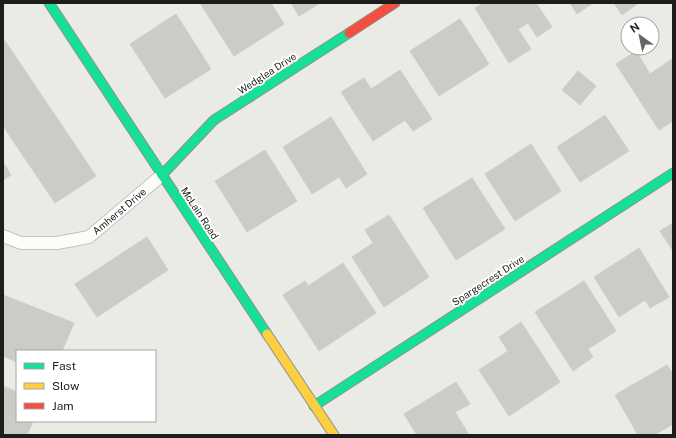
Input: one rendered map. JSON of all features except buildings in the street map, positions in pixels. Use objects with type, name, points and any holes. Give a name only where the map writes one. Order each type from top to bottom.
[{"type":"street","name":"McLain Road","points":[[49,3],[334,435]]},
{"type":"street","name":"Wedglea Drive","points":[[162,175],[214,120],[395,3]]},
{"type":"street","name":"Spargecrest Drive","points":[[314,406],[673,173]]},
{"type":"lane","name":"Amherst Drive","points":[[3,236],[21,243],[57,243],[89,237],[162,175]]},
{"type":"traffic: fast","points":[[49,3],[267,334]]},
{"type":"traffic: fast","points":[[162,175],[214,120],[349,33]]},
{"type":"traffic: fast","points":[[314,406],[673,173]]},
{"type":"traffic: slow","points":[[267,334],[334,435]]},
{"type":"traffic: jam","points":[[349,33],[395,3]]}]
